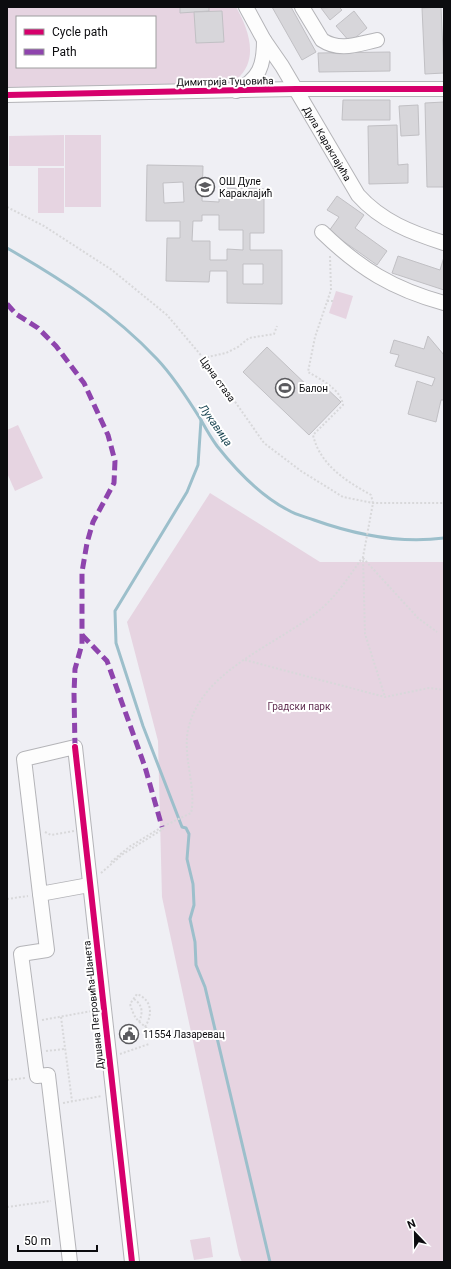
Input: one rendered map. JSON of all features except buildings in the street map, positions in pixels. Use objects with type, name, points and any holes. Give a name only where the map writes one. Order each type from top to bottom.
[{"type":"street","name":"Дула Караклајића","points":[[246,7],[264,40],[273,51],[296,89],[351,184],[367,205],[382,217],[401,227],[444,243]]},
{"type":"street","points":[[302,7],[322,40],[327,43],[345,47],[377,40]]},
{"type":"street","points":[[234,91],[249,82],[260,70],[264,56],[264,40]]},
{"type":"street","name":"Димитрија Туцовића","points":[[7,95],[296,89],[444,90]]},
{"type":"street","points":[[326,236],[358,265],[389,284],[444,304]]},
{"type":"street","name":"Душана Петровића-Шанета","points":[[40,894],[24,759],[75,747],[89,885],[132,1262]]},
{"type":"street","points":[[70,1262],[48,1076],[37,1076],[21,954],[47,950],[40,894],[89,885]]},
{"type":"path","points":[[326,236],[331,290],[315,337],[308,372],[326,382],[343,400],[343,405],[313,435],[315,446],[322,458],[353,485],[371,495],[373,503],[363,557],[365,634],[385,697]]},
{"type":"path","points":[[327,301],[333,301]]},
{"type":"path","points":[[203,358],[226,353],[238,347],[249,338],[274,334],[277,326]]},
{"type":"path","points":[[363,557],[418,618],[437,632]]},
{"type":"path","points":[[89,885],[108,865],[163,829],[163,826],[191,813],[186,739],[195,709],[206,693],[219,679],[245,660],[295,629],[324,607],[343,585],[363,557]]},
{"type":"path","points":[[245,660],[385,697],[429,688],[444,690]]},
{"type":"path","points":[[43,828],[46,833],[51,835],[79,831]]},
{"type":"path","points":[[7,899],[40,894]]},
{"type":"path","points":[[137,994],[141,995],[150,1005],[150,1019],[146,1027],[139,1022],[135,1019],[130,1004],[137,994]]},
{"type":"path","points":[[134,998],[142,1012],[139,1022]]},
{"type":"path","points":[[31,1022],[98,1010]]},
{"type":"path","points":[[61,1017],[72,1101]]},
{"type":"path","points":[[118,1048],[120,1054],[149,1044]]},
{"type":"path","points":[[34,1053],[65,1049]]},
{"type":"path","points":[[7,1080],[37,1076]]},
{"type":"path","points":[[51,1105],[108,1095]]},
{"type":"path","points":[[7,1207],[63,1200]]},
{"type":"green space","points":[[7,7],[236,7],[248,34],[250,43],[248,62],[244,71],[237,79],[217,86],[7,87]]},
{"type":"green space","points":[[64,135],[64,166],[9,166],[9,136]]},
{"type":"green space","points":[[65,135],[101,135],[101,207],[65,207]]},
{"type":"green space","points":[[38,168],[64,168],[64,213],[38,213]]},
{"type":"green space","points":[[336,291],[353,296],[346,319],[329,313]]},
{"type":"green space","points":[[18,425],[43,478],[15,491],[7,473],[7,430]]},
{"type":"green space","name":"Градски парк","points":[[210,493],[320,562],[444,562],[444,1262],[242,1262],[239,1255],[162,897],[158,741],[127,622]]},
{"type":"green space","points":[[210,1237],[213,1257],[194,1260],[190,1240]]},
{"type":"waterway","name":"Лукавица","points":[[7,248],[86,298],[140,342],[157,359],[175,381],[224,455],[250,482],[278,504],[298,515],[362,534],[411,540],[444,538]]},
{"type":"waterway","points":[[201,420],[198,465],[187,492],[115,611],[116,643],[143,726],[182,827],[186,828],[189,834],[187,859],[193,884],[194,905],[190,919],[195,942],[196,965],[205,987],[270,1262]]},
{"type":"marked path","points":[[7,304],[16,314],[38,328],[56,346],[84,383],[108,435],[115,461],[114,483],[93,522],[87,543],[82,572],[82,644],[75,669],[74,693],[75,747]]},
{"type":"marked path","points":[[82,635],[107,661],[145,767],[162,827]]},
{"type":"cycle path","points":[[7,95],[296,89],[444,89]]},
{"type":"cycle path","points":[[75,747],[132,1262]]},
{"type":"place","name":"ОШ Дуле Караклајић","points":[[205,187]]},
{"type":"place","name":"Балон","points":[[285,388]]},
{"type":"place","name":"11554 Лазаревац","points":[[129,1034]]}]
